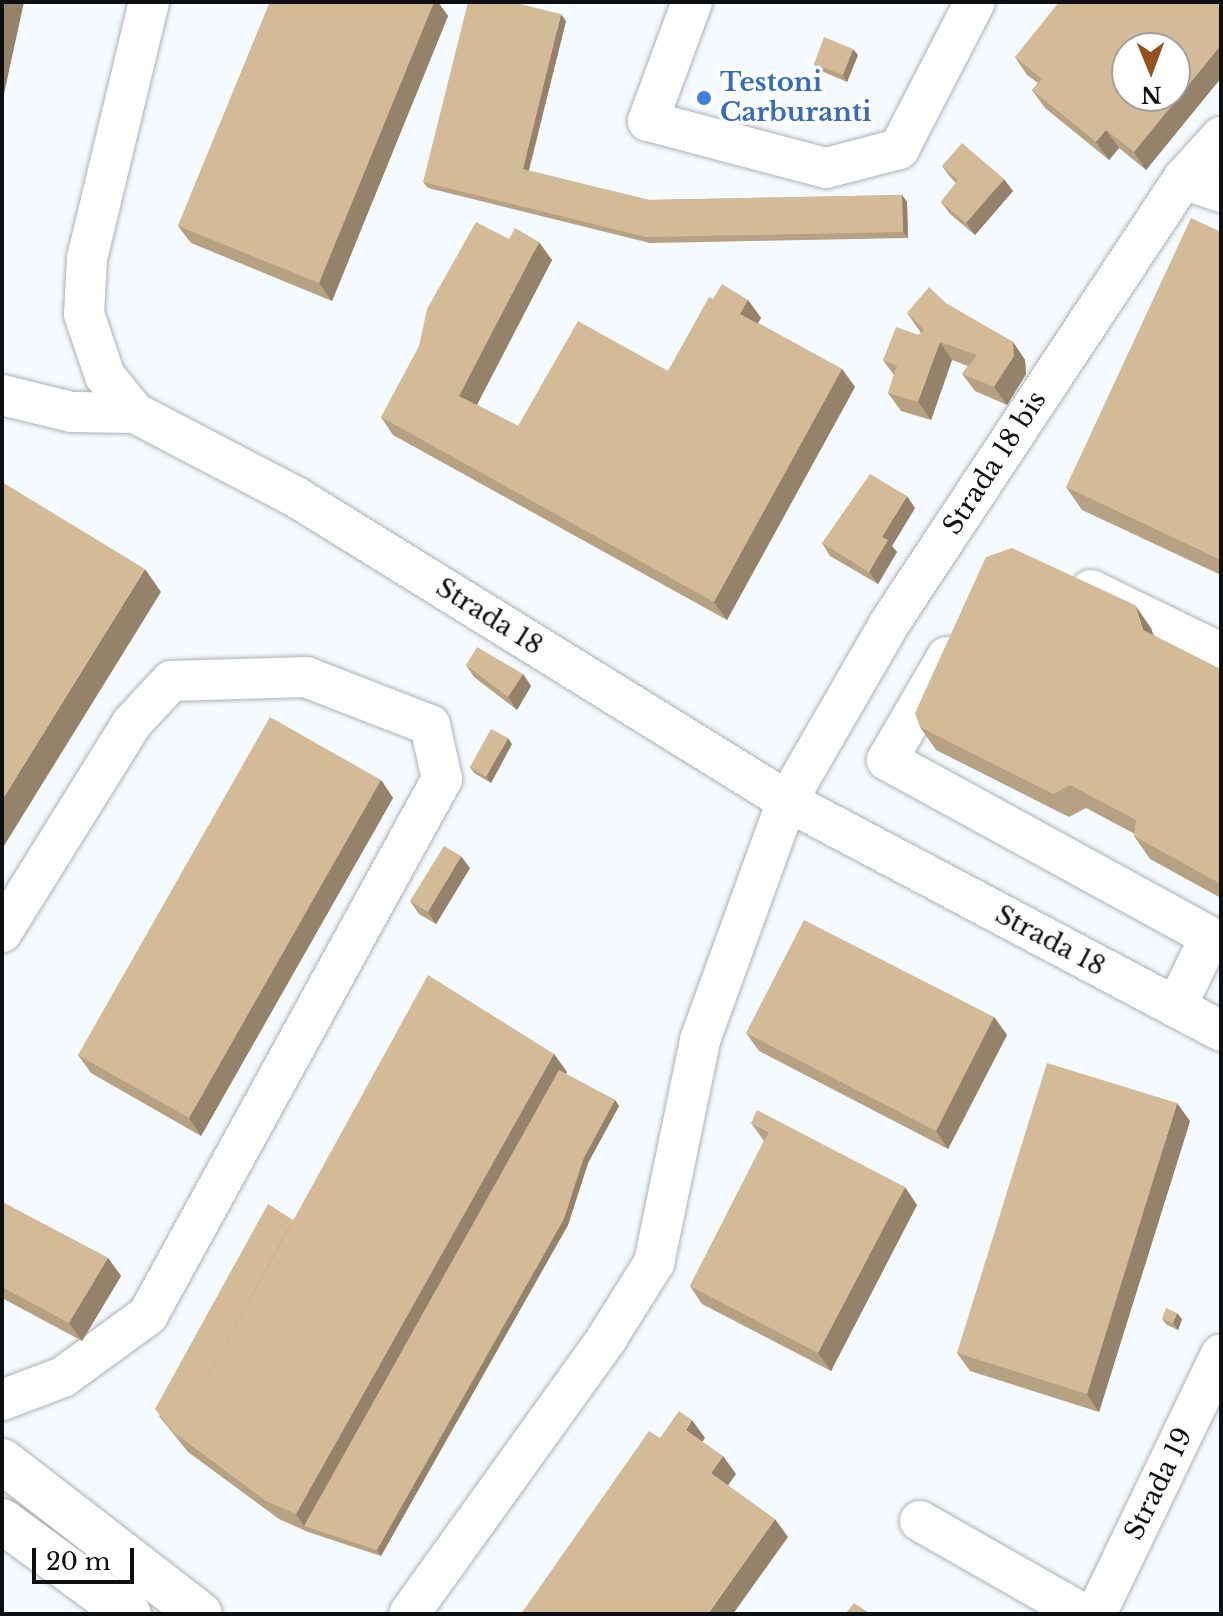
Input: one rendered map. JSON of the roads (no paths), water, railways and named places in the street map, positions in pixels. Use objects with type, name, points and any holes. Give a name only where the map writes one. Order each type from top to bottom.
[{"type":"main road","points":[[2,1461],[103,1534],[200,1614]]},
{"type":"main road","points":[[2,1521],[129,1614]]},
{"type":"street","name":"Strada 18","points":[[149,2],[87,259],[84,314],[105,376],[135,413],[296,497],[787,801],[1221,1031]]},
{"type":"street","points":[[692,2],[648,121],[826,168],[899,149],[975,2]]},
{"type":"street","name":"Strada 18 bis","points":[[409,1614],[607,1338],[654,1263],[700,1040],[787,801],[889,624],[1183,179],[1221,137]]},
{"type":"street","points":[[1183,179],[1221,192]]},
{"type":"street","points":[[2,395],[71,412],[135,413]]},
{"type":"street","points":[[1050,570],[1221,653]]},
{"type":"street","points":[[963,629],[887,760],[1216,940],[1176,1007]]},
{"type":"street","points":[[2,932],[132,723],[171,681],[306,677],[430,725],[442,779],[148,1315],[63,1377],[2,1400]]},
{"type":"street","name":"Strada 19","points":[[1096,1614],[1221,1354]]},
{"type":"street","points":[[920,1521],[1083,1614]]},
{"type":"place","name":"Testoni Carburanti","points":[[704,98]]}]
